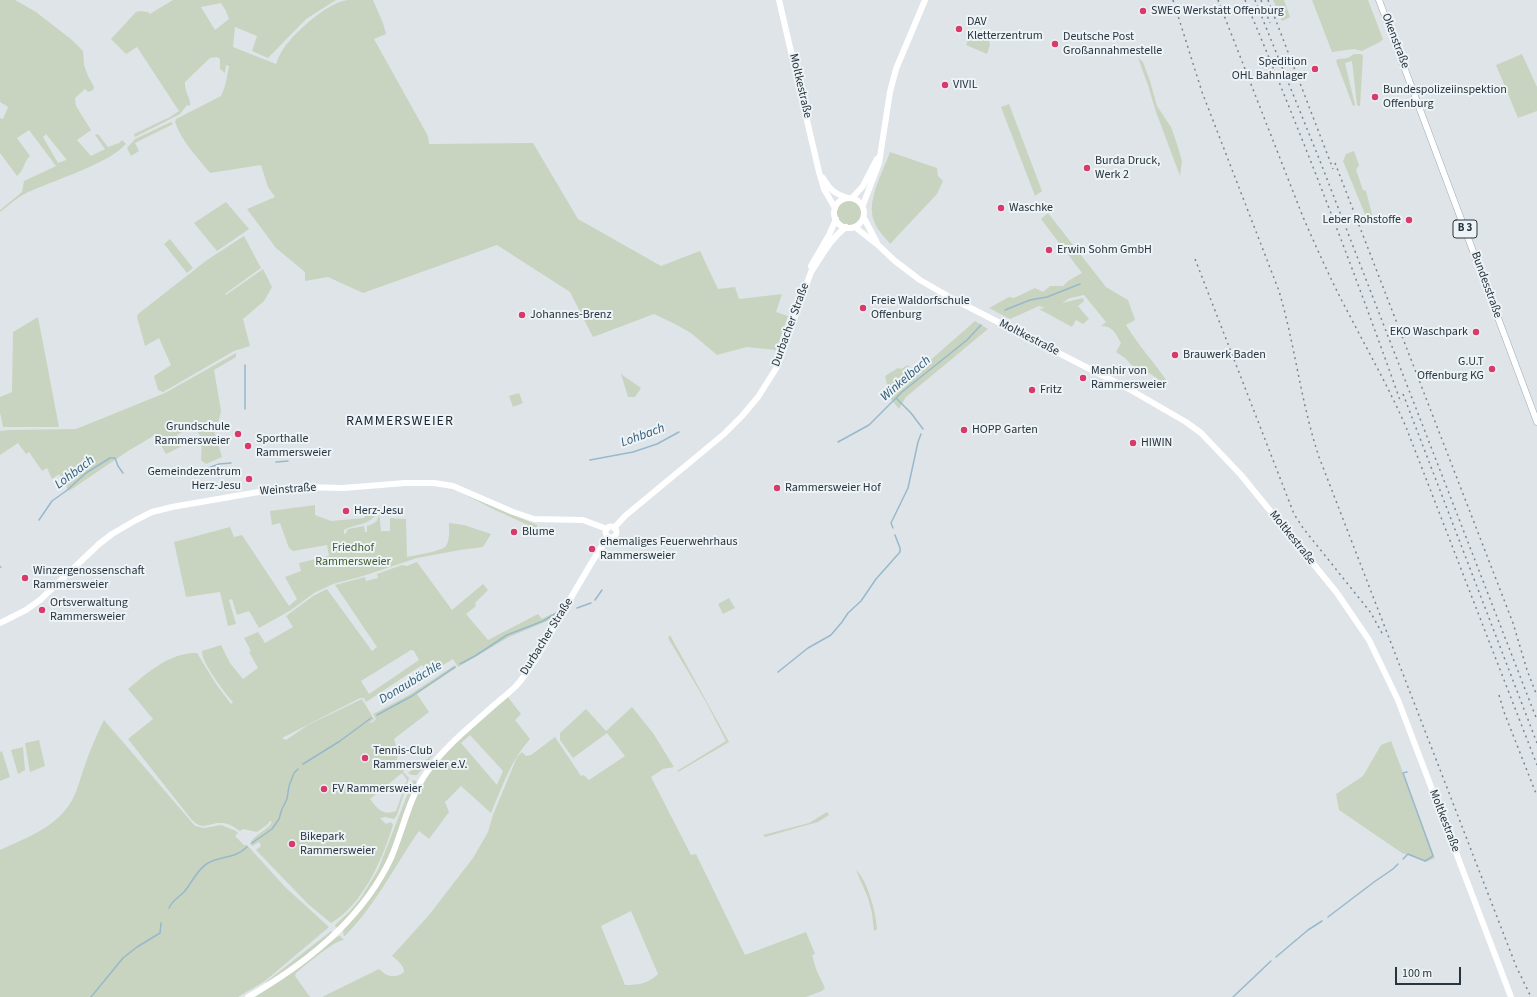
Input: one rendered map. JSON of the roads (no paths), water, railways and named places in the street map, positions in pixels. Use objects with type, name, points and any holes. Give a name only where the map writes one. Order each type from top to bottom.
[{"type":"street","name":"Moltkestraße","points":[[779,0],[819,172],[824,189],[835,208]]},
{"type":"street","points":[[863,205],[879,163],[879,154],[890,92],[896,68],[925,0]]},
{"type":"street","name":"Okenstraße","points":[[1379,0],[1435,149]]},
{"type":"street","name":"Bundesstraße","points":[[1435,149],[1537,422]]},
{"type":"street","points":[[850,198],[858,200],[863,205],[865,211],[864,218],[860,223],[855,227],[846,228],[836,219],[835,208],[840,201],[850,198],[863,186],[879,154]]},
{"type":"street","name":"Moltkestraße","points":[[819,172],[828,187],[837,195],[850,198]]},
{"type":"street","name":"Moltkestraße","points":[[864,218],[879,246]]},
{"type":"street","name":"Durbacher Straße","points":[[614,528],[625,516],[730,429],[758,397],[777,368],[812,270],[812,266],[836,219]]},
{"type":"street","name":"Moltkestraße","points":[[855,227],[920,280],[953,299],[1129,389],[1186,422],[1201,433],[1241,475],[1337,593],[1369,640],[1398,700],[1511,997]]},
{"type":"street","name":"Durbacher Straße","points":[[812,270],[817,265],[828,246],[840,232],[846,228]]},
{"type":"street","name":"Weinstraße","points":[[0,623],[26,610],[40,600],[99,544],[112,534],[152,512],[187,504],[276,489],[301,487],[343,488],[434,483],[453,486],[513,512],[534,519],[583,520],[607,529]]},
{"type":"street","points":[[611,527],[614,528],[617,532],[615,536],[612,538],[608,537],[606,534],[607,529],[611,527]]},
{"type":"street","name":"Durbacher Straße","points":[[248,997],[290,971],[316,951],[338,932],[360,908],[385,871],[411,804],[426,773],[449,747],[520,681],[546,642],[593,559],[608,537]]},
{"type":"waterway","name":"Winkelbach","points":[[1005,310],[1030,300],[1047,297],[1080,284]]},
{"type":"waterway","name":"Winkelbach","points":[[838,442],[869,425],[902,392],[967,340],[981,325]]},
{"type":"waterway","points":[[245,365],[245,409]]},
{"type":"waterway","points":[[896,398],[911,413],[923,429]]},
{"type":"waterway","name":"Lohbach","points":[[590,460],[633,452],[657,444],[679,432]]},
{"type":"waterway","points":[[893,528],[891,523],[908,488],[921,434]]},
{"type":"waterway","name":"Lohbach","points":[[39,520],[52,501],[86,473],[110,458],[115,458],[123,473]]},
{"type":"waterway","name":"Lohbach","points":[[276,462],[288,461]]},
{"type":"waterway","name":"Lohbach","points":[[200,471],[219,464],[231,463]]},
{"type":"waterway","points":[[778,672],[808,648],[831,635],[848,613],[861,601],[876,579],[900,552],[895,535]]},
{"type":"waterway","name":"Donaubächle","points":[[595,600],[602,590]]},
{"type":"waterway","name":"Donaubächle","points":[[577,608],[591,603]]},
{"type":"waterway","name":"Donaubächle","points":[[460,664],[507,635],[543,621],[558,612]]},
{"type":"waterway","name":"Donaubächle","points":[[377,715],[412,696],[455,667]]},
{"type":"waterway","name":"Donaubächle","points":[[303,764],[340,741],[371,718]]},
{"type":"waterway","name":"Donaubächle","points":[[252,843],[272,829],[279,819],[287,799],[289,786],[294,773],[298,769]]},
{"type":"waterway","points":[[1403,859],[1408,854],[1425,861],[1433,856],[1403,773],[1407,772]]},
{"type":"waterway","name":"Donaubächle","points":[[169,908],[184,892],[204,866],[218,859],[237,854],[247,847]]},
{"type":"waterway","points":[[1328,917],[1398,864]]},
{"type":"waterway","points":[[1276,957],[1308,930],[1322,921]]},
{"type":"waterway","name":"Donaubächle","points":[[91,997],[123,958],[137,947],[160,933],[161,923]]},
{"type":"waterway","points":[[1233,997],[1271,961]]},
{"type":"railway","points":[[1173,0],[1202,92],[1279,291],[1285,311],[1307,416],[1319,457],[1516,966],[1531,997]]},
{"type":"railway","points":[[1218,0],[1303,217],[1338,293],[1387,386],[1406,427],[1537,765]]},
{"type":"railway","points":[[1245,0],[1326,200],[1401,403]]},
{"type":"railway","points":[[1255,0],[1320,161],[1537,720]]},
{"type":"railway","points":[[1261,0],[1270,23]]},
{"type":"railway","points":[[1268,0],[1333,169]]},
{"type":"railway","points":[[1335,163],[1513,623],[1527,670],[1537,696]]},
{"type":"railway","points":[[1195,259],[1294,514],[1303,528],[1371,613],[1383,635]]},
{"type":"railway","points":[[1403,394],[1537,743]]},
{"type":"railway","points":[[1499,695],[1504,712],[1537,796]]},
{"type":"place","name":"SWEG Werkstatt Offenburg","points":[[1143,11]]},
{"type":"place","name":"DAV Kletterzentrum","points":[[959,29]]},
{"type":"place","name":"Deutsche Post Großannahmestelle","points":[[1055,44]]},
{"type":"place","name":"Spedition OHL Bahnlager","points":[[1315,69]]},
{"type":"place","name":"VIVIL","points":[[945,85]]},
{"type":"place","name":"Bundespolizeiinspektion Offenburg","points":[[1375,97]]},
{"type":"place","name":"Burda Druck, Werk 2","points":[[1087,168]]},
{"type":"place","name":"Waschke","points":[[1001,208]]},
{"type":"place","name":"Leber Rohstoffe","points":[[1409,220]]},
{"type":"place","name":"Erwin Sohm GmbH","points":[[1049,250]]},
{"type":"place","name":"Freie Waldorfschule Offenburg","points":[[863,308]]},
{"type":"place","name":"Johannes-Brenz","points":[[522,315]]},
{"type":"place","name":"EKO Waschpark","points":[[1476,332]]},
{"type":"place","name":"Brauwerk Baden","points":[[1175,355]]},
{"type":"place","name":"G.U.T Offenburg KG","points":[[1492,369]]},
{"type":"place","name":"Menhir von Rammersweier","points":[[1083,378]]},
{"type":"place","name":"Fritz","points":[[1032,390]]},
{"type":"place","name":"HOPP Garten","points":[[964,430]]},
{"type":"place","name":"Grundschule Rammersweier","points":[[238,434]]},
{"type":"place","name":"HIWIN","points":[[1133,443]]},
{"type":"place","name":"Sporthalle Rammersweier","points":[[248,446]]},
{"type":"place","name":"Gemeindezentrum Herz-Jesu","points":[[249,479]]},
{"type":"place","name":"Rammersweier Hof","points":[[777,488]]},
{"type":"place","name":"Herz-Jesu","points":[[346,511]]},
{"type":"place","name":"Blume","points":[[514,532]]},
{"type":"place","name":"ehemaliges Feuerwehrhaus Rammersweier","points":[[592,549]]},
{"type":"place","name":"Winzergenossenschaft Rammersweier","points":[[25,578]]},
{"type":"place","name":"Ortsverwaltung Rammersweier","points":[[42,610]]},
{"type":"place","name":"Tennis-Club Rammersweier e.V.","points":[[365,758]]},
{"type":"place","name":"FV Rammersweier","points":[[324,789]]},
{"type":"place","name":"Bikepark Rammersweier","points":[[292,844]]},
{"type":"district","name":"RAMMERSWEIER","points":[[400,422]]},
{"type":"park label","name":"Friedhof Rammersweier","points":[[353,555]]}]
